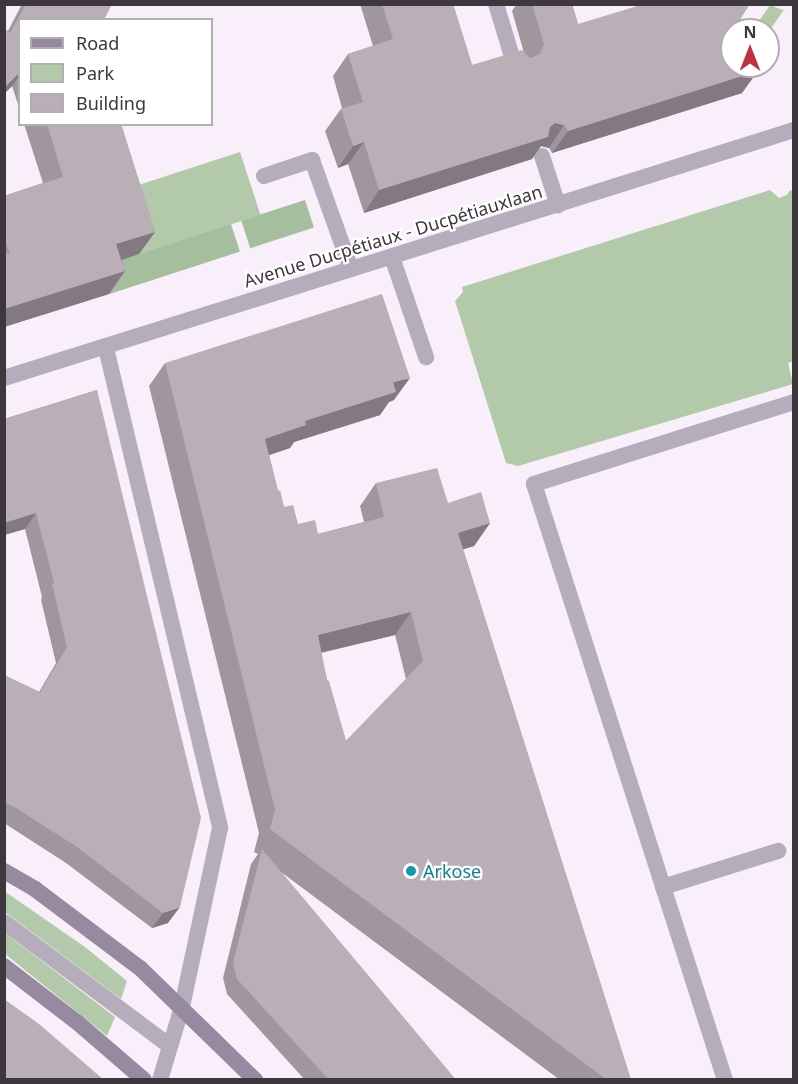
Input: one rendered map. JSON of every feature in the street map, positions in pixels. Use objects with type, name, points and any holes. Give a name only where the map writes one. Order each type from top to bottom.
[{"type":"main road","points":[[4,871],[35,889],[140,968],[255,1080]]},
{"type":"main road","points":[[4,966],[78,1023],[144,1080]]},
{"type":"street","points":[[496,4],[516,70]]},
{"type":"street","name":"Avenue Ducpétiaux - Ducpétiauxlaan","points":[[4,378],[106,348],[794,130]]},
{"type":"street","points":[[542,156],[558,205]]},
{"type":"street","points":[[264,176],[312,160],[351,269]]},
{"type":"street","points":[[392,257],[426,357]]},
{"type":"street","points":[[106,348],[220,828],[182,1007],[160,1080]]},
{"type":"street","points":[[725,1080],[534,484],[794,402]]},
{"type":"street","points":[[663,887],[778,851]]},
{"type":"street","points":[[4,922],[170,1046]]},
{"type":"green space","points":[[770,5],[783,10],[787,5],[778,18],[761,18]]},
{"type":"green space","points":[[240,152],[260,215],[140,254],[119,191]]},
{"type":"green space","points":[[770,190],[779,198],[787,195],[790,190],[793,192],[794,361],[788,363],[793,384],[518,466],[506,463],[455,301],[463,292],[462,287]]},
{"type":"green space","points":[[305,200],[314,228],[250,248],[241,221]]},
{"type":"green space","points":[[231,224],[240,252],[110,294],[101,266]]},
{"type":"green space","points":[[4,891],[85,947],[127,981],[121,999],[5,912]]},
{"type":"green space","points":[[4,932],[115,1017],[107,1036],[5,954]]},
{"type":"building","points":[[26,4],[112,4],[105,18],[18,18]]},
{"type":"building","points":[[382,4],[453,4],[472,65],[522,50],[530,58],[540,54],[544,44],[532,4],[572,4],[578,24],[644,4],[750,4],[741,18],[720,18],[720,78],[736,78],[568,131],[564,125],[555,123],[550,127],[548,137],[379,190],[364,142],[353,146],[341,109],[363,102],[348,54],[393,39]]},
{"type":"building","points":[[18,18],[18,74],[6,86],[4,85],[4,29],[10,33]]},
{"type":"building","points":[[48,126],[122,126],[155,232],[116,244],[125,271],[4,309],[4,251],[10,255],[4,237],[4,196],[63,177]]},
{"type":"building","points":[[382,294],[410,378],[393,382],[396,392],[305,421],[306,425],[265,439],[278,491],[280,490],[284,507],[293,505],[298,524],[315,520],[318,534],[384,517],[376,483],[437,468],[448,503],[481,492],[490,523],[458,533],[631,1080],[607,1080],[270,829],[275,810],[165,363]],"holes":[[[411,612],[423,661],[346,741],[327,680],[318,635]]]},
{"type":"building","points":[[97,390],[201,818],[180,907],[163,913],[77,847],[4,802],[4,675],[40,692],[67,647],[36,513],[4,523],[4,419]]},
{"type":"building","points":[[262,849],[456,1080],[329,1080],[237,979],[233,963]]},
{"type":"building","points":[[4,999],[39,1024],[104,1080],[4,1080]]},
{"type":"place","name":"Arkose","points":[[411,871]]}]
